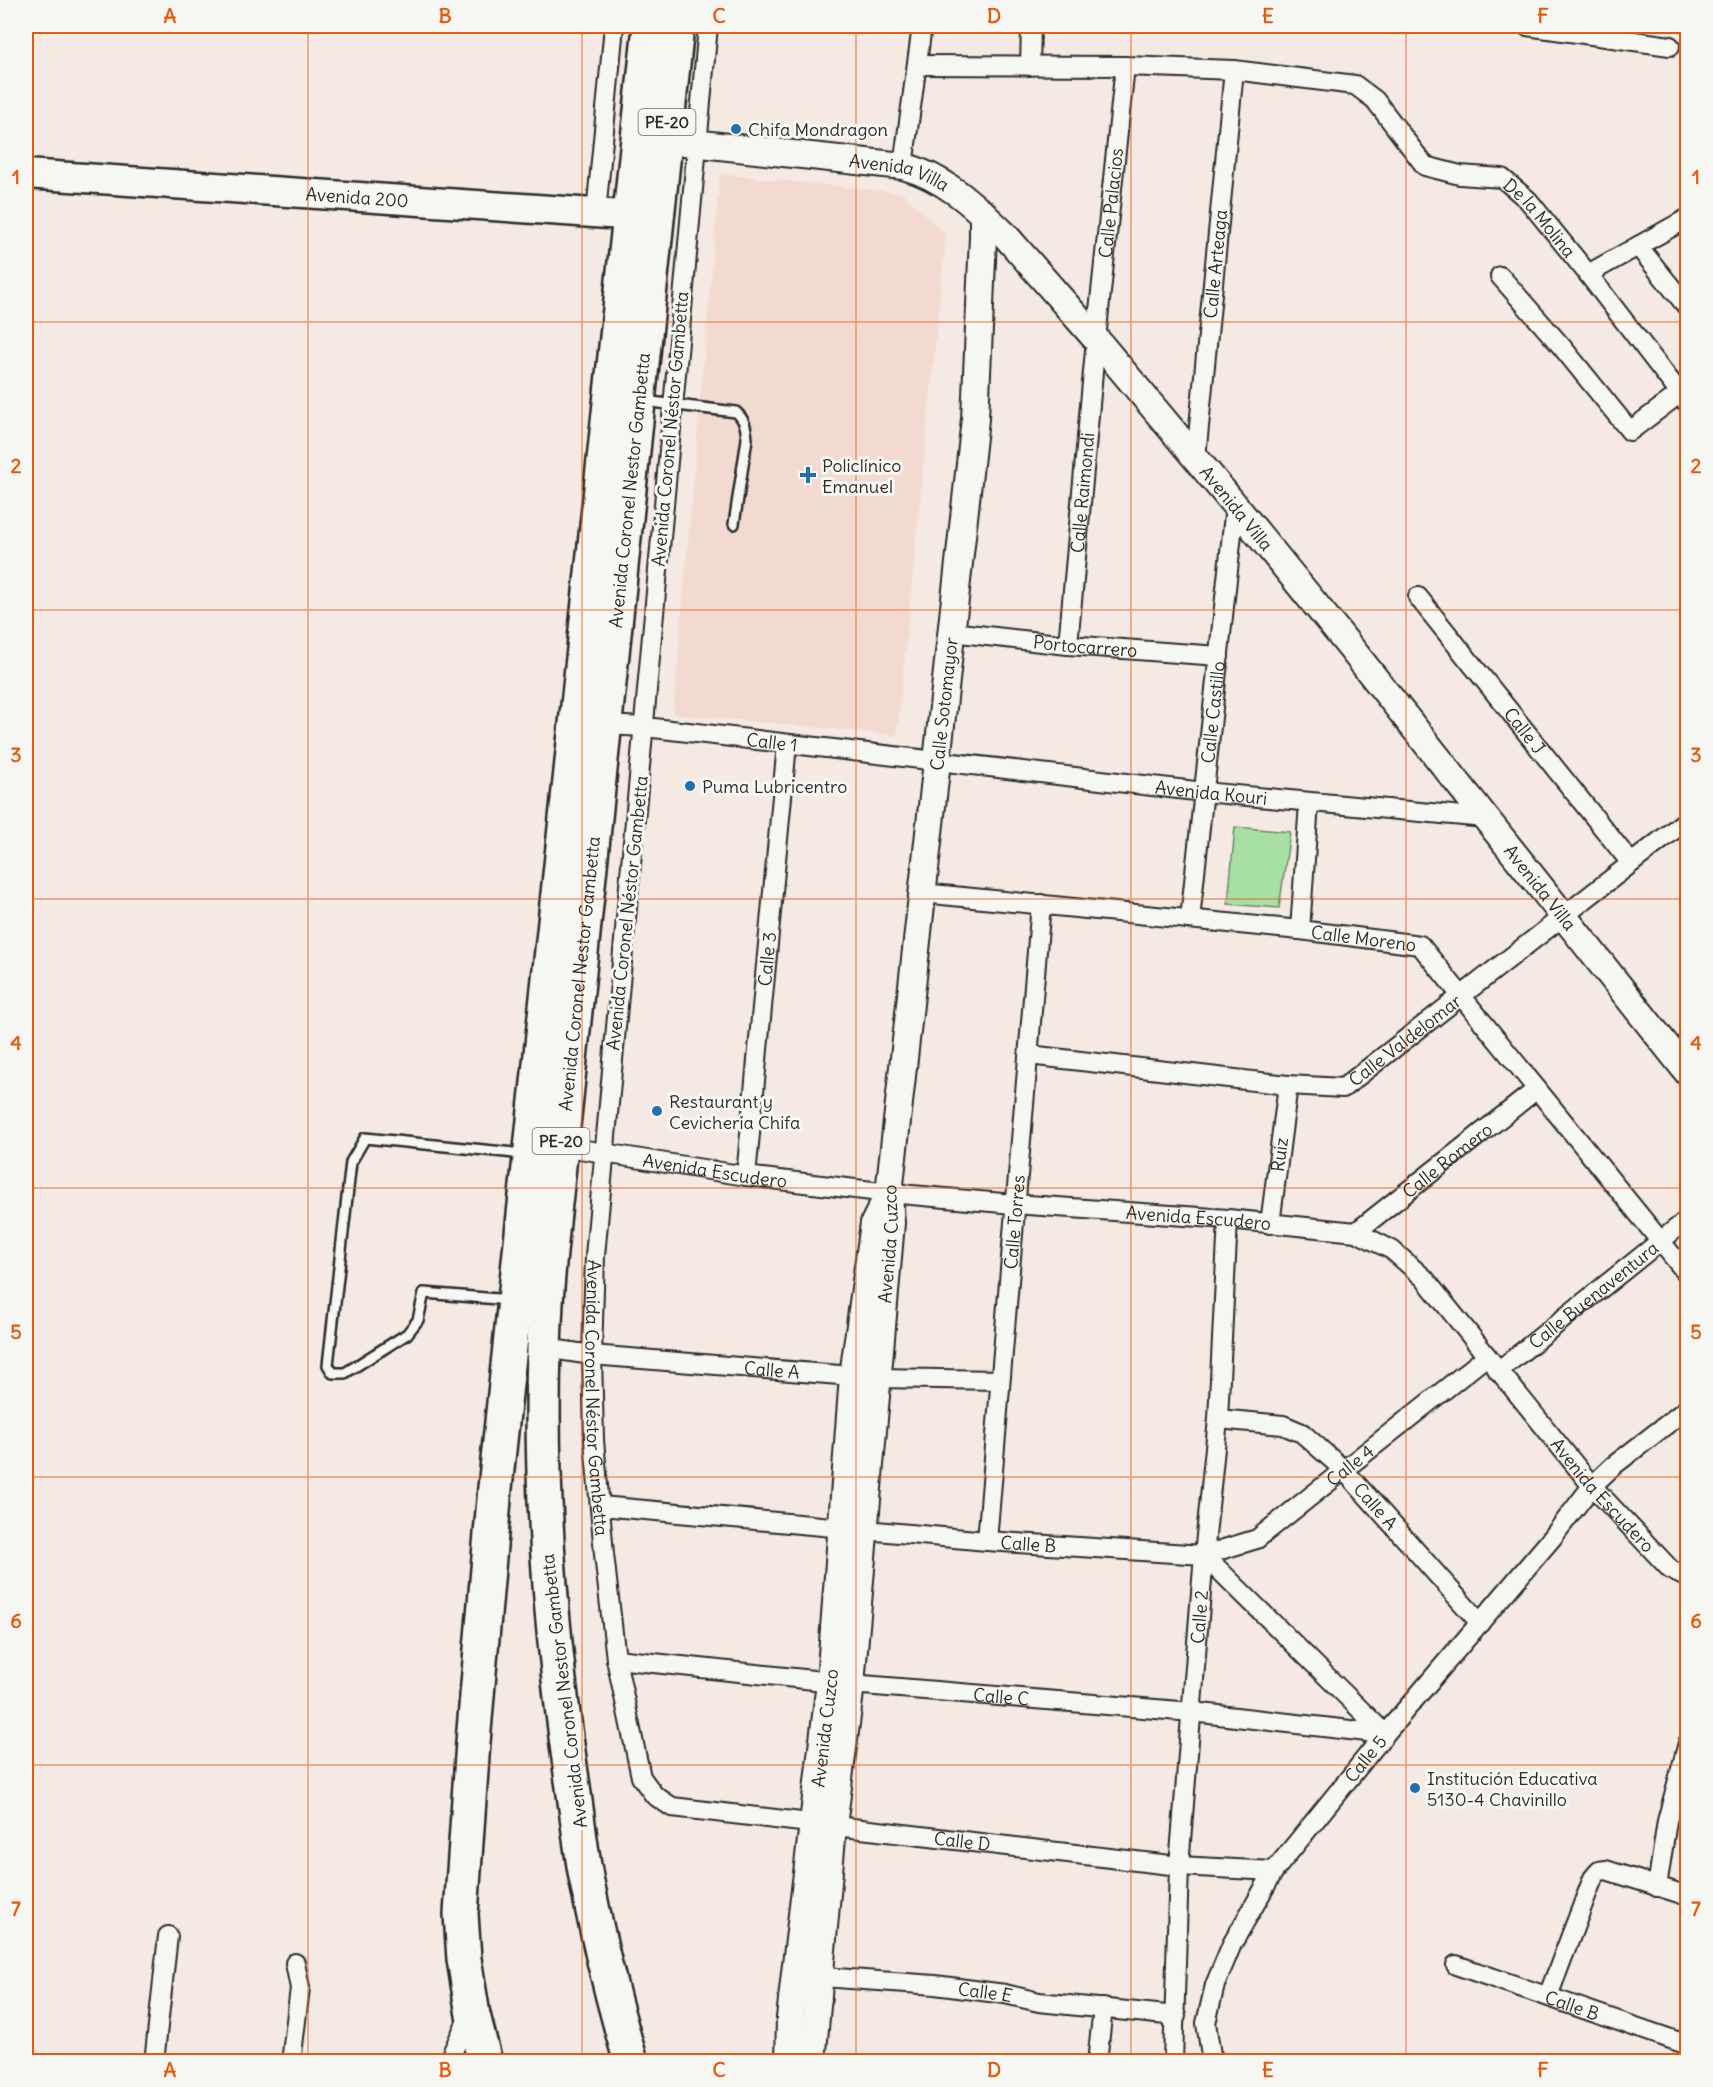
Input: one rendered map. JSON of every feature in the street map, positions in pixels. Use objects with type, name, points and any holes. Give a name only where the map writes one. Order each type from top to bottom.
[{"type":"highway","name":"Avenida Coronel Nestor Gambetta","points":[[485,2061],[473,2015],[464,1959],[461,1914],[464,1859],[495,1488],[516,1300],[546,1150],[605,724],[638,401],[650,26]]},
{"type":"highway","name":"Avenida Coronel Nestor Gambetta","points":[[631,2061],[605,1963],[586,1875],[562,1711],[548,1568],[544,1433],[546,1150],[644,217],[665,140],[677,26]]},
{"type":"main road","name":"Avenida 200","points":[[26,174],[644,217]]},
{"type":"street","points":[[596,213],[614,26]]},
{"type":"street","name":"Avenida Coronel Néstor Gambetta","points":[[654,1796],[641,1777],[616,1659],[604,1554],[594,1440],[592,1355],[595,1256],[645,727],[688,219],[708,26]]},
{"type":"street","points":[[903,166],[922,26]]},
{"type":"street","points":[[1030,26],[1030,66]]},
{"type":"street","points":[[1527,26],[1670,46]]},
{"type":"street","points":[[917,65],[1125,66],[1234,70]]},
{"type":"street","name":"Calle Palacios","points":[[1096,339],[1125,66]]},
{"type":"street","name":"De la Molina","points":[[1234,70],[1355,85],[1375,100],[1425,166],[1460,175],[1502,178],[1528,201],[1588,274],[1683,399]]},
{"type":"street","name":"Calle Arteaga","points":[[1196,458],[1234,70]]},
{"type":"street","name":"Avenida Villa","points":[[665,140],[903,166],[919,170],[941,181],[983,213],[1096,339],[1196,458],[1688,1073]]},
{"type":"street","name":"Calle Sotomayor","points":[[889,1193],[975,419],[983,213]]},
{"type":"street","name":"Avenida 200","points":[[644,217],[688,219]]},
{"type":"street","points":[[1588,274],[1688,218]]},
{"type":"street","points":[[1638,246],[1688,308]]},
{"type":"street","points":[[1500,276],[1562,347],[1630,431],[1683,399]]},
{"type":"street","name":"Calle Raimondi","points":[[1068,645],[1096,339]]},
{"type":"street","name":"Calle Castillo","points":[[1190,919],[1235,506]]},
{"type":"street","name":"Calle J","points":[[1418,597],[1631,863]]},
{"type":"street","name":"Portocarrero","points":[[951,632],[1068,645],[1219,656]]},
{"type":"street","name":"Calle 1","points":[[605,724],[938,762]]},
{"type":"street","name":"Calle 3","points":[[746,1176],[787,744]]},
{"type":"street","name":"Avenida Kouri","points":[[938,762],[1309,803],[1485,818]]},
{"type":"street","points":[[1300,930],[1309,803]]},
{"type":"street","name":"Calle Valdelomar","points":[[1029,1055],[1288,1085],[1343,1088],[1688,819]]},
{"type":"street","name":"Calle Moreno","points":[[922,893],[1300,930],[1420,945],[1688,1275]]},
{"type":"street","name":"Calle Torres","points":[[987,1541],[1041,904]]},
{"type":"street","name":"Ruiz","points":[[1270,1224],[1288,1085]]},
{"type":"street","name":"Calle Romero","points":[[1356,1232],[1537,1089]]},
{"type":"street","name":"Avenida Escudero","points":[[546,1150],[603,1154],[746,1176],[889,1193],[1228,1219],[1356,1232],[1392,1250],[1424,1278],[1592,1486],[1671,1570],[1688,1578]]},
{"type":"street","name":"Avenida Cuzco","points":[[812,2061],[807,1975],[841,1683],[865,1377],[874,1223],[889,1193]]},
{"type":"street","name":"Calle 2","points":[[1173,2061],[1179,1866],[1204,1555],[1218,1419],[1228,1219]]},
{"type":"street","name":"Calle Buenaventura","points":[[1498,1371],[1688,1220]]},
{"type":"street","name":"Calle A","points":[[544,1348],[592,1355],[865,1377],[1000,1380]]},
{"type":"street","name":"Calle 4","points":[[1204,1555],[1257,1539],[1487,1356]]},
{"type":"street","name":"Calle 5","points":[[1210,2059],[1206,2023],[1215,1985],[1232,1944],[1274,1871],[1385,1734],[1552,1538],[1592,1486],[1613,1466],[1688,1408]]},
{"type":"street","name":"Calle A","points":[[1218,1419],[1282,1425],[1302,1433],[1344,1470],[1480,1623]]},
{"type":"street","name":"Calle B","points":[[601,1506],[987,1541],[1204,1555]]},
{"type":"street","points":[[1204,1555],[1385,1734]]},
{"type":"street","name":"Calle C","points":[[616,1659],[841,1683],[1192,1712],[1385,1734]]},
{"type":"street","points":[[1657,1887],[1667,1821],[1688,1743]]},
{"type":"street","name":"Calle D","points":[[654,1796],[672,1808],[1179,1866],[1274,1871]]},
{"type":"street","points":[[1548,1996],[1593,1878],[1599,1871],[1606,1870],[1688,1896]]},
{"type":"street","points":[[154,2061],[168,1936]]},
{"type":"street","points":[[291,2061],[300,1989],[295,1964]]},
{"type":"street","name":"Calle B","points":[[1456,1965],[1688,2045]]},
{"type":"street","name":"Avenida Cuzco","points":[[789,2061],[790,2018],[807,1975]]},
{"type":"street","name":"Calle E","points":[[807,1975],[935,1985],[1005,1994],[1039,2002],[1176,2016]]},
{"type":"street","points":[[1097,2061],[1103,2008]]},
{"type":"street","points":[[448,2061],[465,2025],[473,2015]]},
{"type":"lane","points":[[638,401],[673,403],[736,412],[742,418],[746,426],[747,439],[735,524]]},
{"type":"lane","points":[[516,1300],[424,1293],[418,1320],[407,1334],[345,1373],[333,1374],[328,1365],[351,1162],[365,1138],[546,1150]]},
{"type":"shaded area","name":"Policlínico Emanuel","points":[[720,174],[902,193],[946,235],[897,735],[673,714]]},
{"type":"green space","points":[[1235,827],[1290,832],[1279,908],[1228,904]]},
{"type":"place","name":"Chifa Mondragon","points":[[736,129]]},
{"type":"place","name":"Policlínico Emanuel","points":[[808,475]]},
{"type":"place","name":"Puma Lubricentro","points":[[690,786]]},
{"type":"place","name":"Restaurant y Cevichería Chifa","points":[[657,1111]]},
{"type":"place","name":"Institución Educativa 5130-4 Chavinillo","points":[[1415,1788]]}]
